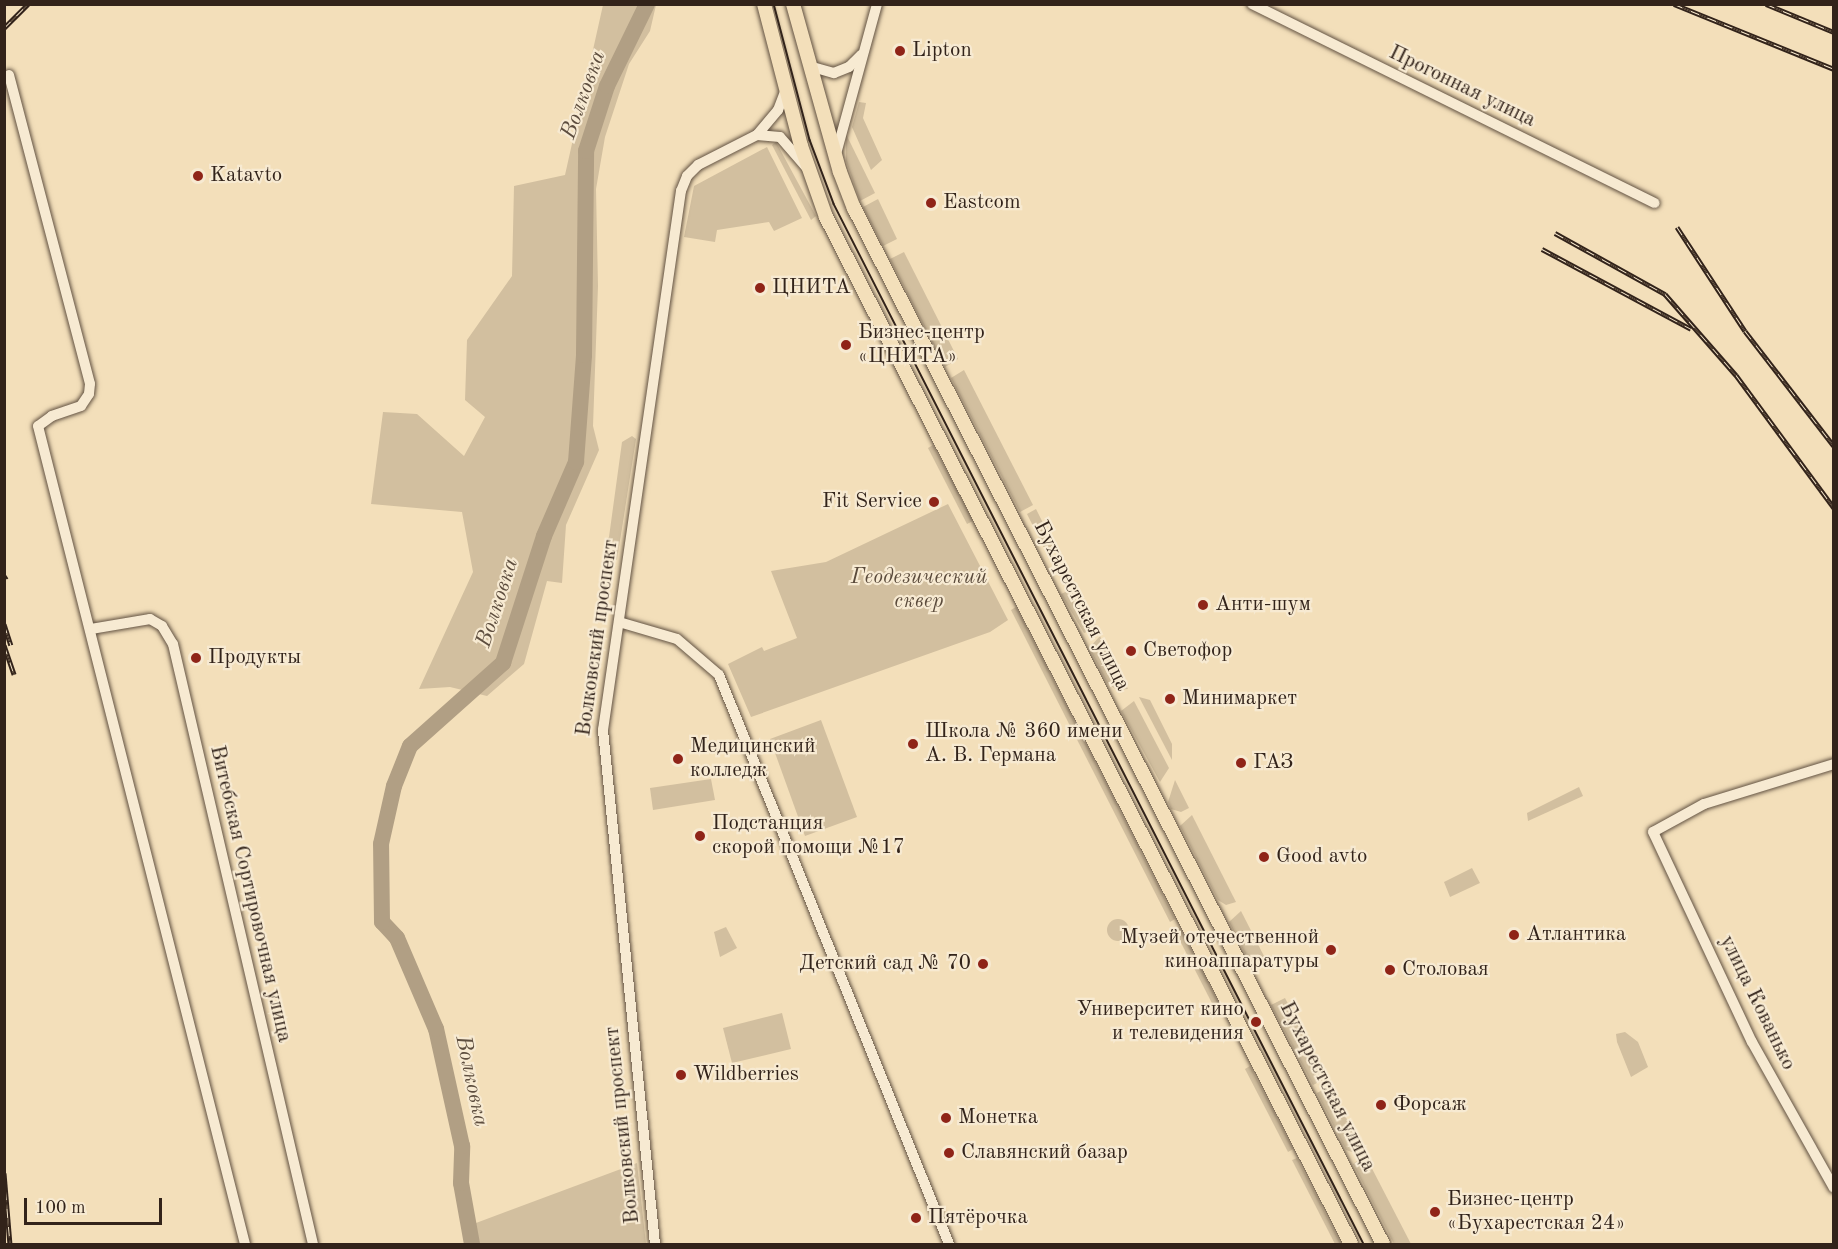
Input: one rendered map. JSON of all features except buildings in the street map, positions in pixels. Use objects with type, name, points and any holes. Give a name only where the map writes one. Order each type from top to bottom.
[{"type":"main road","points":[[764,4],[808,170],[826,217],[1351,1245]]},
{"type":"main road","name":"Бухарестская улица","points":[[793,4],[835,155],[854,208],[1383,1245]]},
{"type":"street","points":[[835,155],[877,4]]},
{"type":"street","name":"Прогонная улица","points":[[1252,4],[1654,203]]},
{"type":"street","points":[[809,66],[834,74],[849,67],[861,55]]},
{"type":"street","points":[[9,75],[90,384],[87,401],[81,406],[52,416],[38,426],[245,1245]]},
{"type":"street","name":"Волковский проспект","points":[[656,1245],[602,742],[681,191],[687,176],[698,165],[757,135],[778,110],[786,88]]},
{"type":"street","points":[[757,135],[780,137],[808,170]]},
{"type":"street","name":"Витебская Сортировочная улица","points":[[91,629],[150,619],[162,626],[173,644],[313,1245]]},
{"type":"street","points":[[619,622],[677,639],[719,675],[949,1245]]},
{"type":"street","name":"улица Кованько","points":[[1833,764],[1704,804],[1653,832],[1752,1042],[1833,1188]]},
{"type":"green space","points":[[603,5],[656,5],[650,31],[629,64],[605,137],[596,189],[598,286],[593,426],[599,450],[566,525],[562,583],[547,581],[524,664],[487,696],[450,687],[419,689],[473,572],[462,512],[371,504],[383,412],[417,414],[464,456],[485,417],[465,400],[467,340],[512,276],[514,186],[565,175]]},
{"type":"green space","points":[[859,102],[866,103],[863,118],[882,160],[871,170],[852,127]]},
{"type":"green space","points":[[846,134],[875,193],[860,201],[846,161]]},
{"type":"green space","points":[[776,142],[816,216],[811,220],[772,145]]},
{"type":"green space","points":[[767,147],[802,218],[774,231],[769,222],[717,230],[715,242],[684,237],[694,186]]},
{"type":"green space","points":[[878,199],[897,239],[883,246],[863,207]]},
{"type":"green space","points":[[904,252],[958,359],[945,367],[890,259]]},
{"type":"green space","points":[[964,370],[1033,505],[1020,512],[951,378]]},
{"type":"green space","points":[[632,436],[636,439],[617,560],[608,554],[605,543],[609,537],[622,442]]},
{"type":"green space","points":[[933,445],[973,521],[967,524],[928,448]]},
{"type":"green space","name":"Геодезический сквер","points":[[948,504],[1008,620],[990,632],[751,717],[728,664],[762,647],[764,651],[797,638],[771,571],[826,562]]},
{"type":"green space","points":[[1036,509],[1054,545],[1045,550],[1027,514]]},
{"type":"green space","points":[[1076,587],[1097,628],[1084,633],[1061,594]]},
{"type":"green space","points":[[1016,607],[1175,919],[1170,922],[1011,610]]},
{"type":"green space","points":[[1100,636],[1128,689],[1117,690],[1107,683],[1089,648]]},
{"type":"green space","points":[[1139,697],[1150,700],[1172,744],[1172,760]]},
{"type":"green space","points":[[1134,701],[1169,768],[1160,782],[1121,711]]},
{"type":"green space","points":[[821,720],[857,817],[805,836],[770,739]]},
{"type":"green space","points":[[711,779],[715,800],[653,810],[650,788]]},
{"type":"green space","points":[[1175,780],[1189,808],[1181,812],[1171,809],[1168,802]]},
{"type":"green space","points":[[1579,787],[1583,796],[1528,821],[1527,813]]},
{"type":"green space","points":[[1192,815],[1236,902],[1226,905],[1218,900],[1180,826]]},
{"type":"green space","points":[[1472,868],[1480,883],[1450,897],[1444,882]]},
{"type":"green space","points":[[1241,911],[1267,962],[1253,969],[1229,922]]},
{"type":"green space","points":[[1118,919],[1126,922],[1129,930],[1126,938],[1118,941],[1110,938],[1107,930],[1110,922]]},
{"type":"green space","points":[[726,927],[737,948],[720,957],[714,932]]},
{"type":"green space","points":[[1180,928],[1222,1010],[1217,1013],[1175,931]]},
{"type":"green space","points":[[1285,998],[1327,1078],[1313,1085],[1271,1005]]},
{"type":"green space","points":[[782,1013],[791,1049],[732,1063],[723,1028]]},
{"type":"green space","points":[[1625,1032],[1638,1042],[1648,1067],[1631,1077],[1617,1042],[1616,1034]]},
{"type":"green space","points":[[1250,1066],[1293,1149],[1288,1152],[1245,1069]]},
{"type":"green space","points":[[1330,1086],[1361,1147],[1352,1152],[1346,1150],[1317,1093]]},
{"type":"green space","points":[[1365,1155],[1411,1244],[1394,1244],[1353,1164]]},
{"type":"green space","points":[[1297,1158],[1341,1244],[1335,1244],[1292,1160]]},
{"type":"green space","points":[[637,1163],[646,1244],[476,1244],[476,1223]]},
{"type":"waterway","name":"Волковка","points":[[472,1244],[461,1183],[462,1146],[436,1029],[397,938],[382,922],[381,844],[394,786],[410,746],[503,663],[544,536],[576,462],[584,355],[586,151],[607,86],[647,4]]},
{"type":"tram line","points":[[774,4],[810,140],[834,204],[1364,1244]]},
{"type":"railway","points":[[4,28],[28,4]]},
{"type":"railway","points":[[1674,4],[1834,69]]},
{"type":"railway","points":[[1766,4],[1834,32]]},
{"type":"railway","points":[[1677,227],[1745,331],[1834,446]]},
{"type":"railway","points":[[1555,233],[1665,294],[1736,375],[1834,508]]},
{"type":"railway","points":[[1542,249],[1691,329]]},
{"type":"railway","points":[[4,624],[11,645]]},
{"type":"railway","points":[[4,645],[14,674]]},
{"type":"railway","points":[[4,1173],[10,1244]]},
{"type":"place","name":"Lipton","points":[[900,51]]},
{"type":"place","name":"Katavto","points":[[198,176]]},
{"type":"place","name":"Eastcom","points":[[931,203]]},
{"type":"place","name":"ЦНИТА","points":[[760,288]]},
{"type":"place","name":"Бизнес-центр «ЦНИТА»","points":[[846,345]]},
{"type":"place","name":"Fit Service","points":[[934,502]]},
{"type":"place","name":"Анти-шум","points":[[1203,605]]},
{"type":"place","name":"Светофор","points":[[1131,651]]},
{"type":"place","name":"Продукты","points":[[196,658]]},
{"type":"place","name":"Минимаркет","points":[[1170,699]]},
{"type":"place","name":"Школа № 360 имени А. В. Германа","points":[[913,744]]},
{"type":"place","name":"Медицинский колледж","points":[[678,759]]},
{"type":"place","name":"ГАЗ","points":[[1241,763]]},
{"type":"place","name":"Подстанция скорой помощи №17","points":[[700,836]]},
{"type":"place","name":"Good avto","points":[[1264,857]]},
{"type":"place","name":"Атлантика","points":[[1514,935]]},
{"type":"place","name":"Музей отечественной киноаппаратуры","points":[[1331,950]]},
{"type":"place","name":"Детский сад № 70","points":[[983,964]]},
{"type":"place","name":"Столовая","points":[[1390,970]]},
{"type":"place","name":"Университет кино и телевидения","points":[[1256,1022]]},
{"type":"place","name":"Wildberries","points":[[681,1075]]},
{"type":"place","name":"Форсаж","points":[[1381,1105]]},
{"type":"place","name":"Монетка","points":[[946,1118]]},
{"type":"place","name":"Славянский базар","points":[[949,1153]]},
{"type":"place","name":"Бизнес-центр «Бухарестская 24»","points":[[1435,1212]]},
{"type":"place","name":"Пятёрочка","points":[[916,1218]]}]
